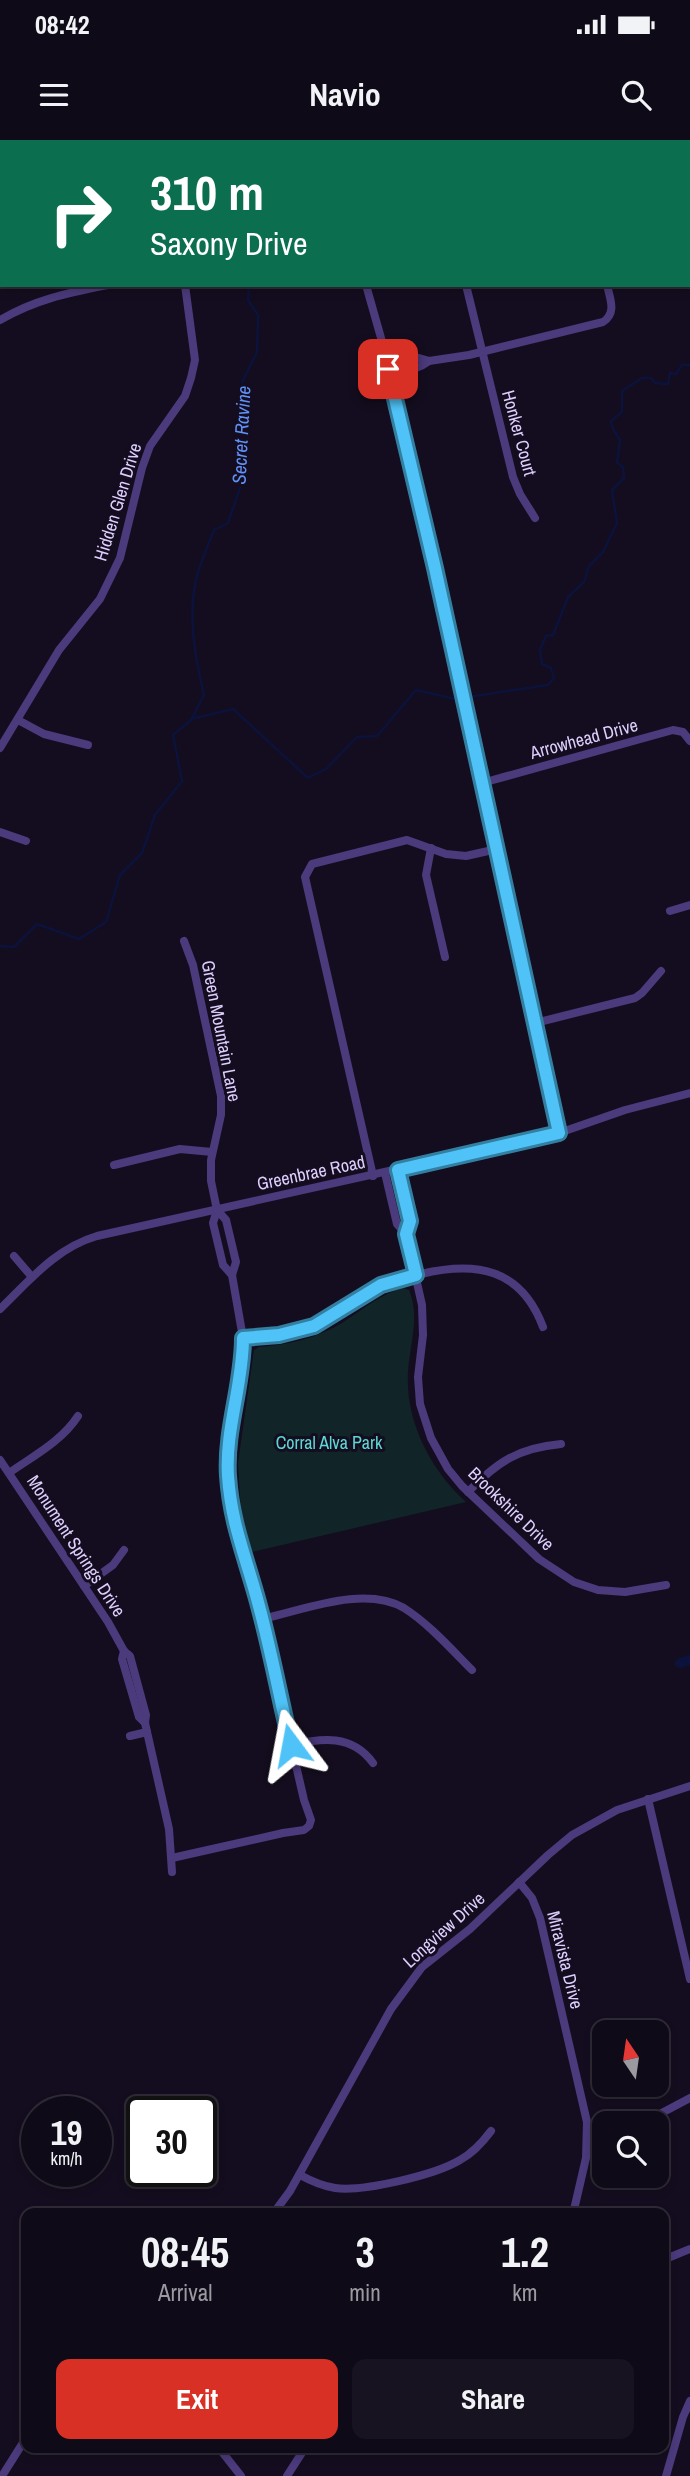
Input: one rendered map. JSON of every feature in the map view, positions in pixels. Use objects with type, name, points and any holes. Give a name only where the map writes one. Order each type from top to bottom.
[{"type":"street","points":[[0,320],[24,306],[54,295],[97,287]]},
{"type":"street","name":"Hidden Glen Drive","points":[[0,748],[60,650],[100,599],[120,558],[150,446],[185,396],[195,360],[185,287]]},
{"type":"street","points":[[367,287],[435,568],[559,1133]]},
{"type":"street","name":"Honker Court","points":[[466,287],[513,477],[535,517]]},
{"type":"street","points":[[388,369],[398,363],[419,358],[429,361],[482,352],[603,322],[609,318],[612,311],[607,287]]},
{"type":"street","points":[[19,720],[44,734],[88,745]]},
{"type":"street","name":"Arrowhead Drive","points":[[482,783],[673,730],[682,732],[690,741]]},
{"type":"street","points":[[0,832],[26,841]]},
{"type":"street","points":[[373,1176],[305,877],[312,864],[407,840],[446,853],[466,856],[497,849]]},
{"type":"street","points":[[431,848],[426,875],[445,957]]},
{"type":"street","points":[[670,911],[690,905]]},
{"type":"street","name":"Green Mountain Lane","points":[[184,941],[193,965],[221,1096],[221,1115],[212,1152],[211,1181],[217,1210]]},
{"type":"street","points":[[534,1023],[635,998],[646,990],[662,971]]},
{"type":"street","name":"Greenbrae Road","points":[[0,1309],[52,1259],[89,1238],[559,1133],[625,1110],[690,1093]]},
{"type":"street","points":[[114,1165],[180,1149],[212,1152]]},
{"type":"street","name":"Brookshire Drive","points":[[398,1170],[410,1221],[406,1234]]},
{"type":"street","name":"Brookshire Drive","points":[[385,1173],[397,1224],[406,1234],[424,1320],[418,1377],[420,1404],[439,1455],[455,1479],[539,1559],[574,1582],[598,1590],[617,1592],[639,1591],[666,1585]]},
{"type":"street","points":[[217,1210],[213,1223],[223,1265],[232,1275]]},
{"type":"street","points":[[172,1858],[304,1830],[309,1826],[310,1820],[262,1619],[234,1527],[228,1453],[242,1371],[243,1338],[232,1275],[236,1262],[226,1220],[217,1210]]},
{"type":"street","points":[[15,1256],[32,1277]]},
{"type":"street","points":[[243,1338],[279,1335],[314,1326],[381,1285],[442,1269],[467,1267],[499,1275],[521,1290],[530,1300],[543,1327]]},
{"type":"street","points":[[9,1473],[55,1442],[78,1416]]},
{"type":"street","points":[[468,1492],[508,1458],[530,1448],[561,1444]]},
{"type":"street","name":"Monument Springs Drive","points":[[0,1460],[124,1651],[130,1656],[146,1715],[146,1728],[169,1829],[172,1872]]},
{"type":"street","points":[[84,1586],[113,1565],[124,1550]]},
{"type":"street","points":[[262,1619],[355,1598],[376,1599],[396,1604],[412,1615],[472,1670]]},
{"type":"street","points":[[130,1736],[146,1728]]},
{"type":"street","points":[[291,1745],[318,1740],[340,1740],[362,1750],[373,1763]]},
{"type":"street","name":"Longview Drive","points":[[278,2208],[300,2175],[403,1991],[422,1967],[470,1929],[561,1844],[586,1826],[617,1810],[690,1786]]},
{"type":"street","points":[[648,1799],[690,1979]]},
{"type":"street","name":"Miravista Drive","points":[[519,1882],[532,1898],[540,1918],[582,2099],[587,2134],[586,2158],[574,2208]]},
{"type":"street","points":[[665,2111],[690,2098]]},
{"type":"street","points":[[300,2175],[317,2184],[337,2188],[373,2186],[451,2165],[475,2150],[491,2132]]},
{"type":"street","points":[[587,2134],[592,2133]]},
{"type":"street","points":[[669,2258],[690,2249]]},
{"type":"street","points":[[666,2476],[690,2401]]},
{"type":"street","points":[[2,2476],[21,2446]]},
{"type":"street","points":[[223,2453],[242,2476]]},
{"type":"street","points":[[287,2476],[302,2453]]},
{"type":"green space","name":"Corral Alva Park","points":[[403,1288],[409,1290],[414,1310],[408,1390],[416,1426],[422,1443],[441,1475],[466,1502],[252,1552],[241,1513],[238,1463],[254,1350],[323,1333],[378,1299]]},
{"type":"waterway","name":"Secret Ravine","points":[[0,946],[14,947],[37,924],[79,939],[106,922],[120,875],[142,853],[155,815],[182,781],[173,735],[191,720],[204,695],[192,621],[197,576],[214,530],[228,523],[243,479],[239,415],[243,380],[257,352],[258,315],[248,300],[249,287]]},
{"type":"waterway","points":[[468,697],[548,685],[554,678],[551,668],[542,664],[540,650],[546,636],[553,635],[568,597],[584,582],[589,566],[603,552],[617,523],[612,490],[624,478],[623,467],[617,463],[620,440],[611,421],[622,412],[622,391],[642,378],[668,384],[670,373],[676,374],[682,365],[690,365]]},
{"type":"waterway","points":[[191,719],[233,709],[308,778],[326,769],[357,737],[377,736],[416,690],[455,699]]},
{"type":"waterway","points":[[680,1663],[690,1660]]},
{"type":"route","points":[[291,1745],[256,1593],[234,1527],[229,1487],[228,1453],[242,1371],[243,1338],[279,1335],[314,1326],[381,1285],[416,1275],[406,1234],[410,1221],[398,1170],[559,1133],[435,568],[388,369]]}]
